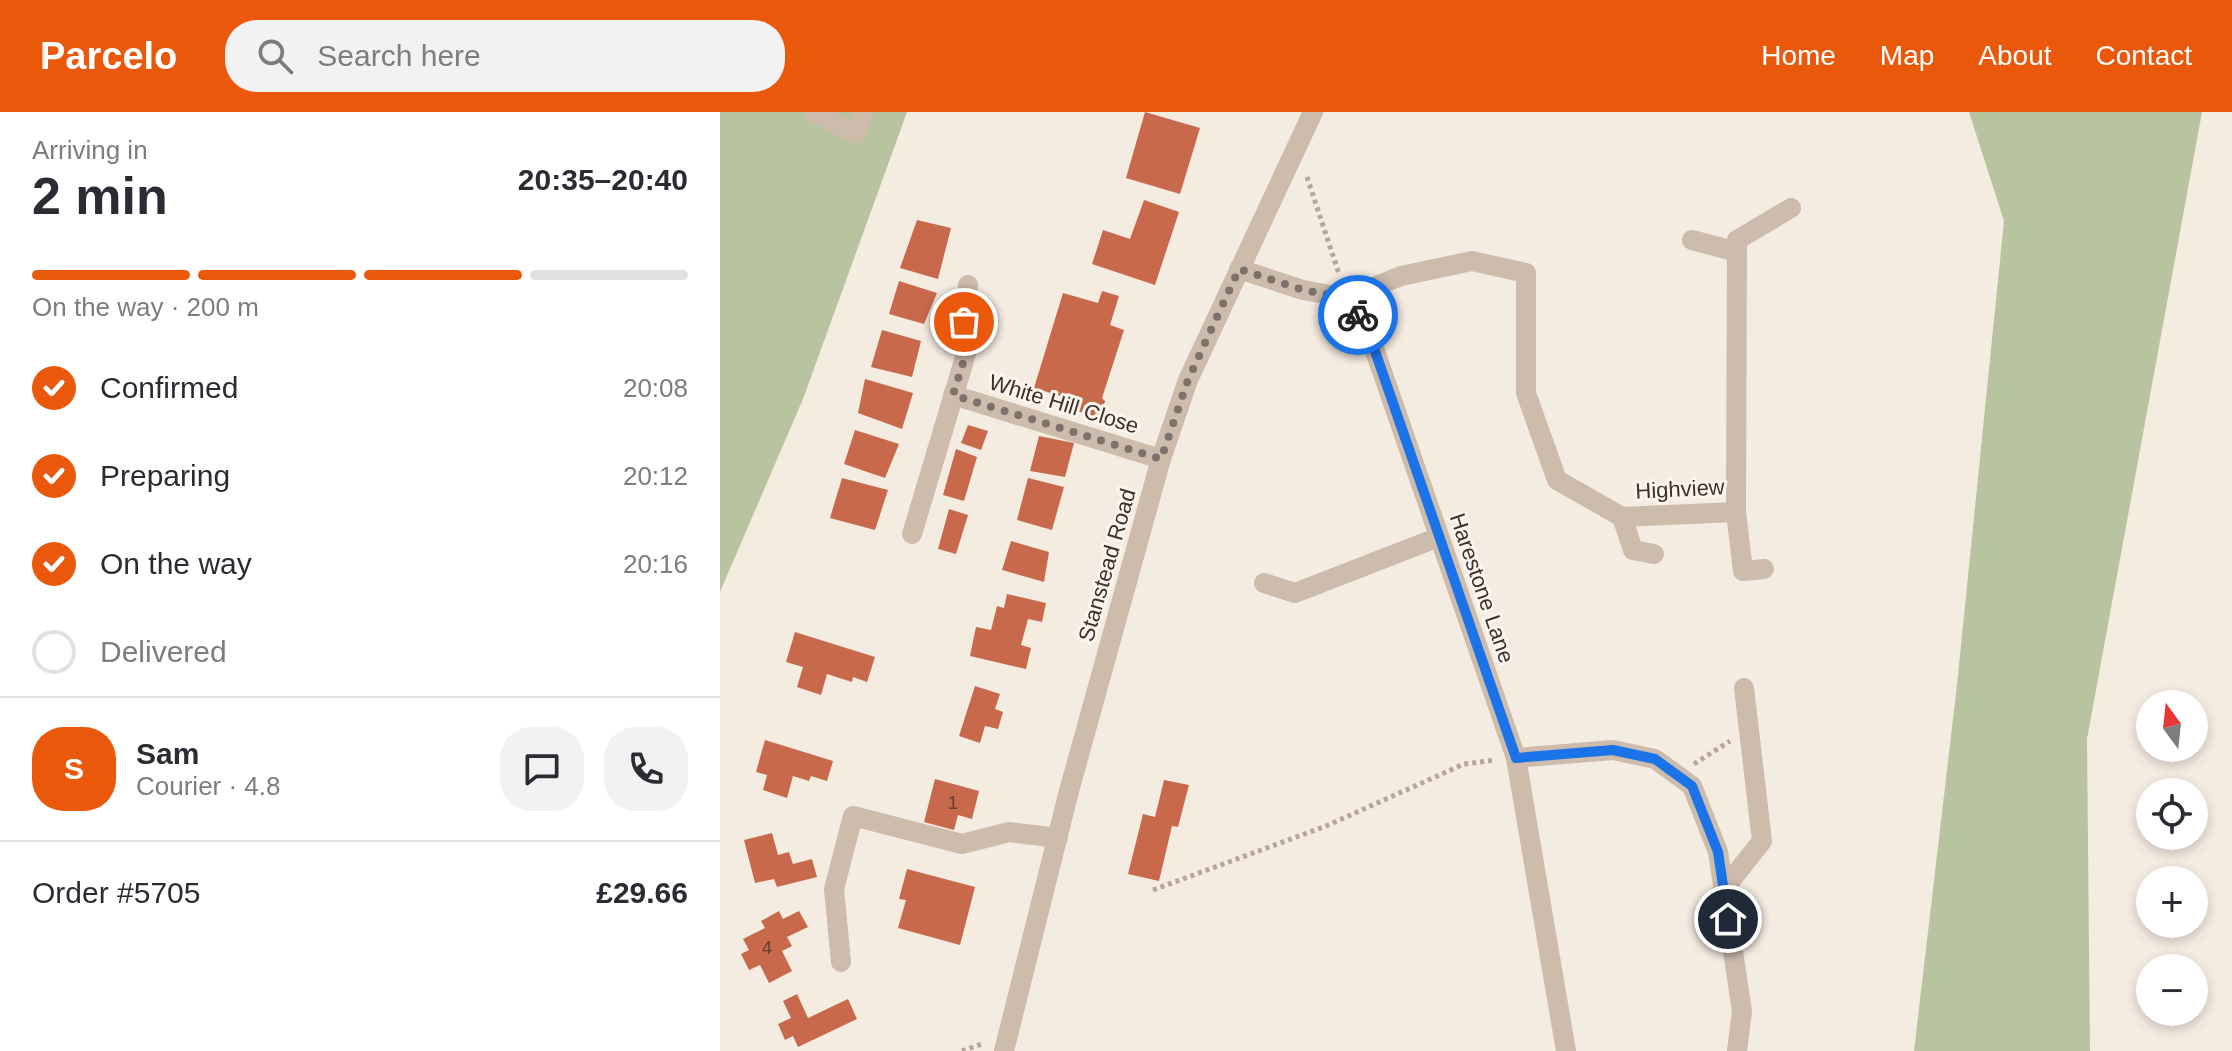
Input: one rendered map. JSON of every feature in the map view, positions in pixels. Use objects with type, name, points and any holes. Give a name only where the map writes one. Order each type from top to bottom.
[{"type":"street","points":[[814,112],[855,134],[864,112]]},
{"type":"street","name":"Stanstead Road","points":[[1004,1051],[1058,838],[1161,459],[1188,380],[1313,112]]},
{"type":"street","points":[[1692,240],[1737,252],[1737,240],[1791,208]]},
{"type":"street","name":"Highview","points":[[1347,298],[1401,276],[1472,261],[1526,273],[1526,393],[1557,480],[1622,517],[1736,512],[1737,252]]},
{"type":"street","points":[[1239,269],[1303,290],[1347,298]]},
{"type":"street","name":"White Hill Close","points":[[912,534],[968,347],[964,322],[968,285]]},
{"type":"street","name":"Harestone Lane","points":[[1347,298],[1367,328],[1516,758],[1566,1051]]},
{"type":"street","name":"White Hill Close","points":[[953,395],[1161,459]]},
{"type":"street","points":[[1736,512],[1743,571],[1764,569]]},
{"type":"street","points":[[1622,517],[1633,550],[1654,554]]},
{"type":"street","points":[[1264,583],[1295,593],[1439,537]]},
{"type":"street","points":[[1724,889],[1762,841],[1744,688]]},
{"type":"street","points":[[1516,758],[1613,750],[1655,759],[1692,786],[1718,852],[1742,1011],[1737,1051]]},
{"type":"street","points":[[841,962],[834,889],[853,816],[962,844],[1009,832],[1058,838]]},
{"type":"path","points":[[1305,171],[1347,298]]},
{"type":"path","points":[[1677,775],[1749,729]]},
{"type":"path","points":[[1153,890],[1326,826],[1464,764],[1516,758]]},
{"type":"green space","points":[[720,112],[907,112],[803,399],[720,592]]},
{"type":"green space","points":[[1969,112],[2202,112],[2087,739],[2090,1051],[1914,1051],[1957,685],[2004,221]]},
{"type":"building","points":[[1145,112],[1200,128],[1180,194],[1126,178]]},
{"type":"building","points":[[1144,200],[1179,212],[1155,285],[1092,264],[1103,230],[1130,239]]},
{"type":"building","points":[[917,220],[951,228],[938,279],[900,268]]},
{"type":"building","points":[[899,281],[937,293],[924,324],[889,314]]},
{"type":"building","points":[[1102,291],[1119,296],[1110,325],[1124,330],[1102,398],[1105,401],[1100,418],[1074,410],[1077,401],[1034,388],[1063,293],[1098,303]]},
{"type":"building","points":[[882,330],[921,341],[912,377],[871,367]]},
{"type":"building","points":[[865,379],[913,393],[902,429],[858,413]]},
{"type":"building","points":[[968,425],[988,431],[981,450],[961,443]]},
{"type":"building","points":[[855,430],[899,444],[885,478],[844,464]]},
{"type":"building","points":[[1039,436],[1074,443],[1065,477],[1030,471]]},
{"type":"building","points":[[956,449],[977,457],[964,501],[943,495]]},
{"type":"building","points":[[842,478],[888,490],[875,530],[830,518]]},
{"type":"building","points":[[1028,478],[1064,487],[1052,530],[1017,520]]},
{"type":"building","points":[[949,509],[968,515],[956,554],[938,549]]},
{"type":"building","points":[[1011,541],[1049,552],[1044,582],[1002,570]]},
{"type":"building","points":[[1007,594],[1046,603],[1042,622],[1028,619],[1021,645],[1031,648],[1026,669],[970,656],[976,627],[991,630],[997,606],[1004,608]]},
{"type":"building","points":[[795,632],[875,657],[867,682],[853,677],[852,682],[827,674],[821,695],[797,687],[803,667],[786,662]]},
{"type":"building","points":[[975,686],[1000,694],[995,709],[1003,712],[998,729],[985,726],[980,743],[959,736]]},
{"type":"building","points":[[765,740],[833,761],[827,781],[811,776],[809,781],[793,776],[787,798],[763,790],[767,775],[756,772]]},
{"type":"building","points":[[935,779],[979,791],[972,819],[958,815],[954,830],[924,822]]},
{"type":"building","points":[[1164,780],[1189,785],[1178,827],[1172,826],[1159,881],[1128,874],[1143,814],[1155,817]]},
{"type":"building","points":[[772,833],[778,855],[789,852],[793,864],[812,859],[817,877],[777,887],[774,879],[755,883],[744,840]]},
{"type":"building","points":[[907,869],[975,887],[960,945],[898,928],[906,900],[899,899]]},
{"type":"building","points":[[779,911],[783,919],[799,911],[808,927],[787,937],[792,946],[782,951],[792,971],[769,983],[760,965],[749,970],[741,954],[749,950],[743,939],[765,928],[761,921]]},
{"type":"building","points":[[797,994],[808,1018],[848,999],[857,1019],[798,1047],[793,1036],[785,1040],[778,1024],[791,1018],[783,1001]]},
{"type":"way so far","points":[[964,322],[968,347],[953,395],[1161,459],[1188,380],[1239,269],[1303,290],[1347,298],[1358,315]]},
{"type":"route","points":[[1358,315],[1367,328],[1516,758],[1613,750],[1655,759],[1692,786],[1718,852],[1728,919]]}]
